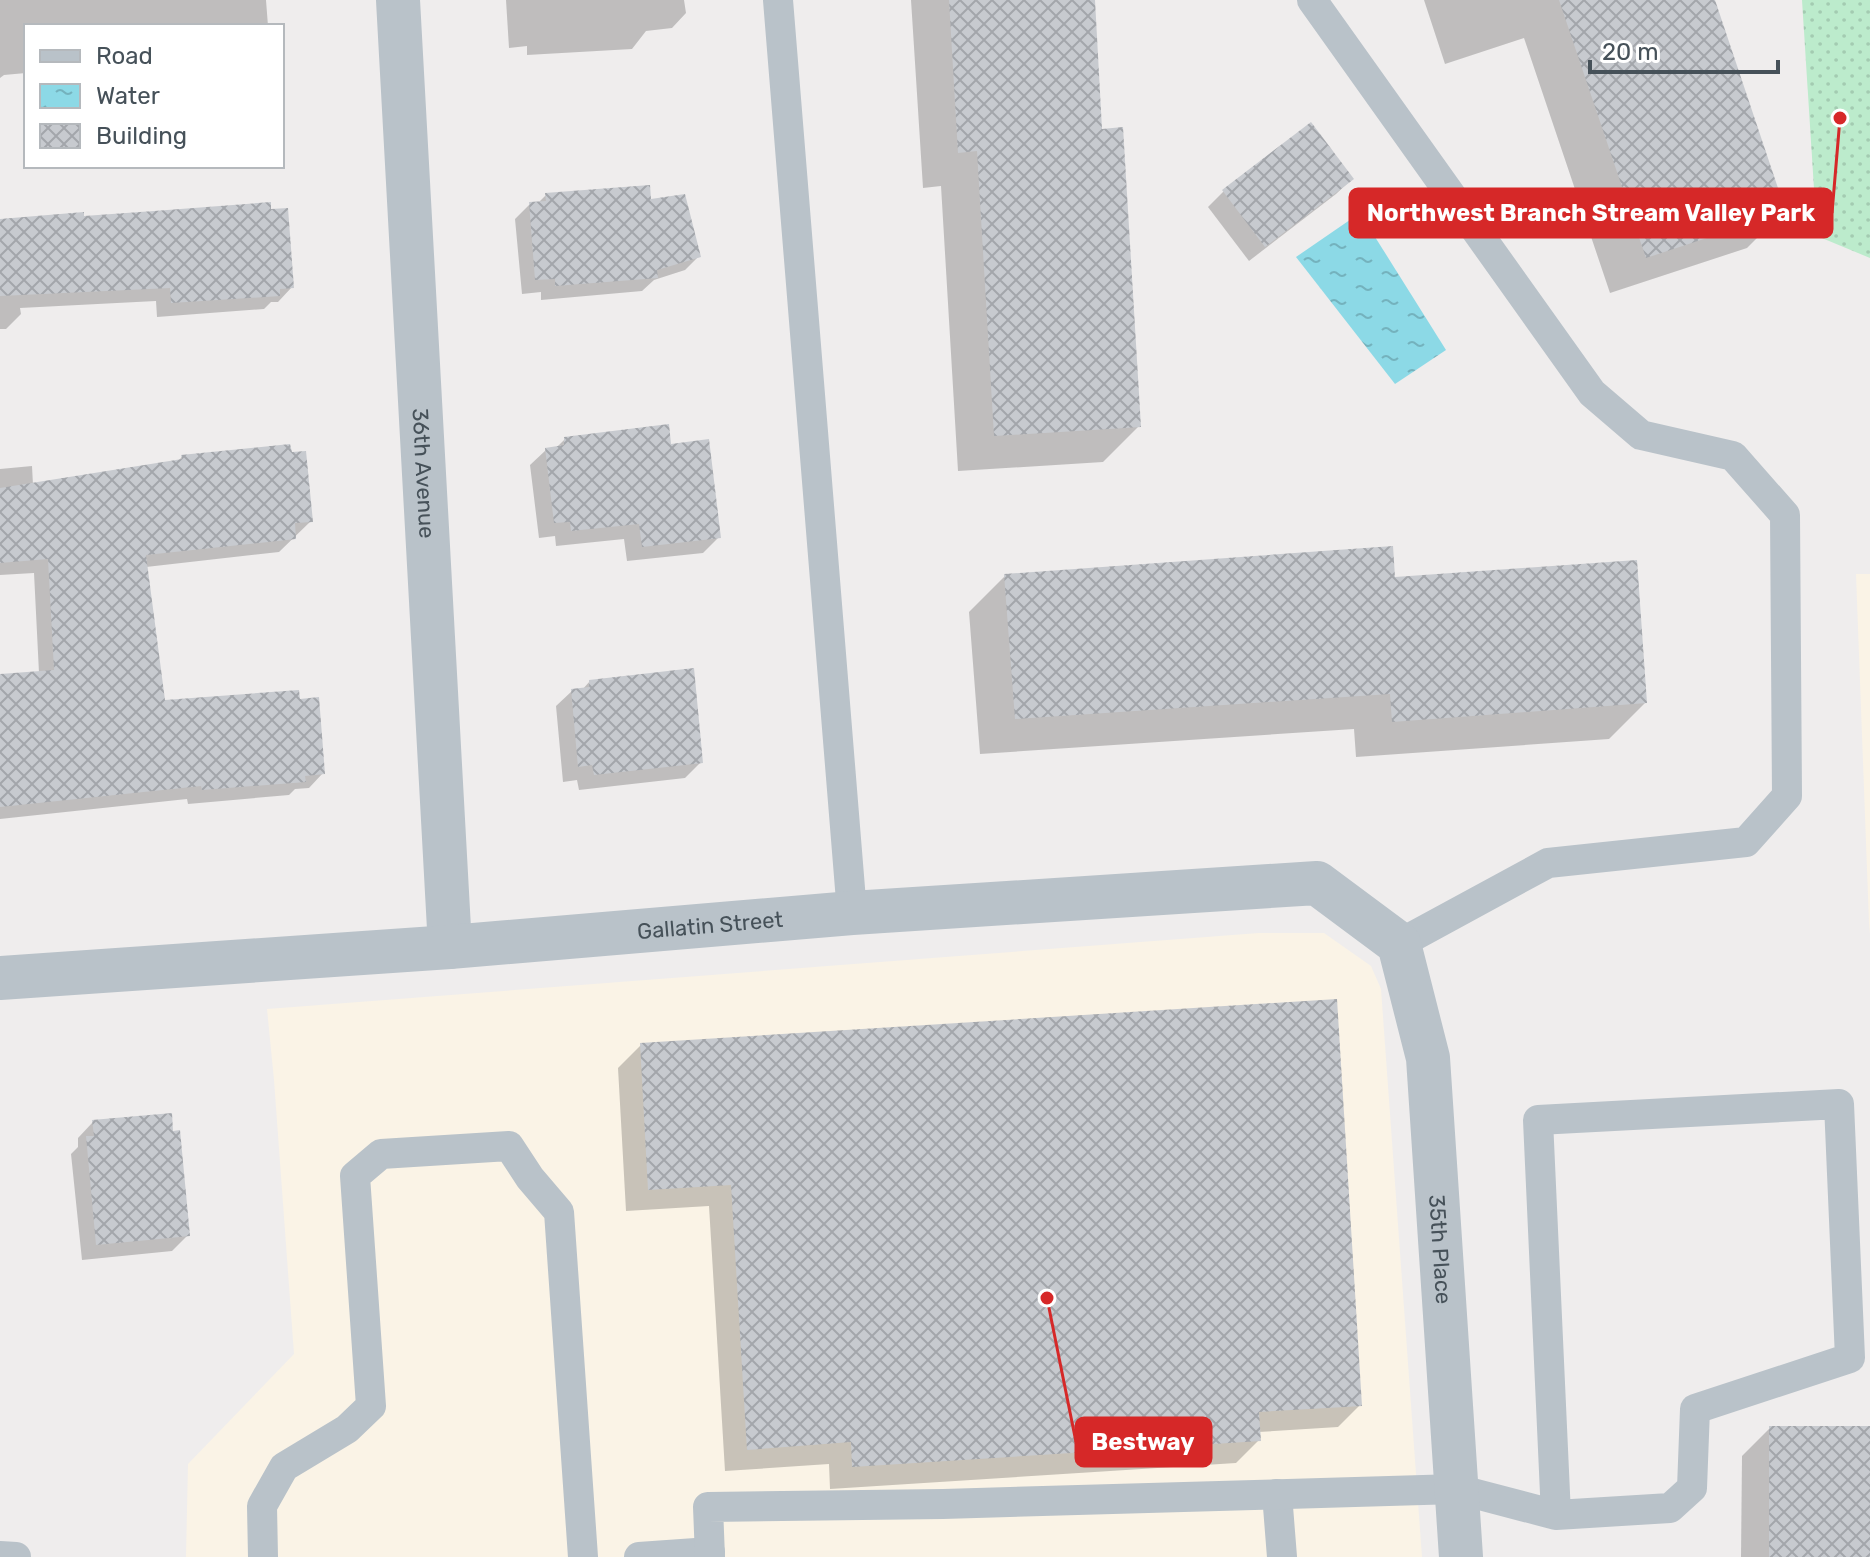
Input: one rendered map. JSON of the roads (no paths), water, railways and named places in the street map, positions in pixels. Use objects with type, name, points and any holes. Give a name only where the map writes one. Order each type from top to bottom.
[{"type":"street","name":"36th Avenue","points":[[398,0],[450,947]]},
{"type":"street","name":"Gallatin Street","points":[[0,978],[450,947],[852,913],[1317,883],[1399,944]]},
{"type":"street","name":"35th Place","points":[[1399,944],[1428,1058],[1461,1557]]},
{"type":"lane","points":[[778,0],[852,913]]},
{"type":"lane","points":[[1312,0],[1592,393],[1641,435],[1733,456],[1785,515],[1787,796],[1746,842],[1548,863],[1399,944]]},
{"type":"lane","points":[[639,1557],[710,1555],[708,1507],[943,1504],[1457,1489],[1556,1515],[1670,1508],[1692,1488],[1695,1409],[1850,1358],[1839,1104],[1538,1120],[1556,1515]]},
{"type":"lane","points":[[263,1557],[262,1506],[284,1467],[347,1429],[371,1406],[355,1176],[381,1154],[509,1146],[530,1178],[559,1212],[583,1557]]},
{"type":"lane","points":[[1277,1494],[1282,1557]]},
{"type":"lane","points":[[0,1556],[16,1557]]},
{"type":"water","points":[[1360,213],[1446,350],[1395,384],[1296,257]]},
{"type":"place","name":"Northwest Branch Stream Valley Park","points":[[1840,118]]},
{"type":"place","name":"Bestway","points":[[1047,1298]]}]
